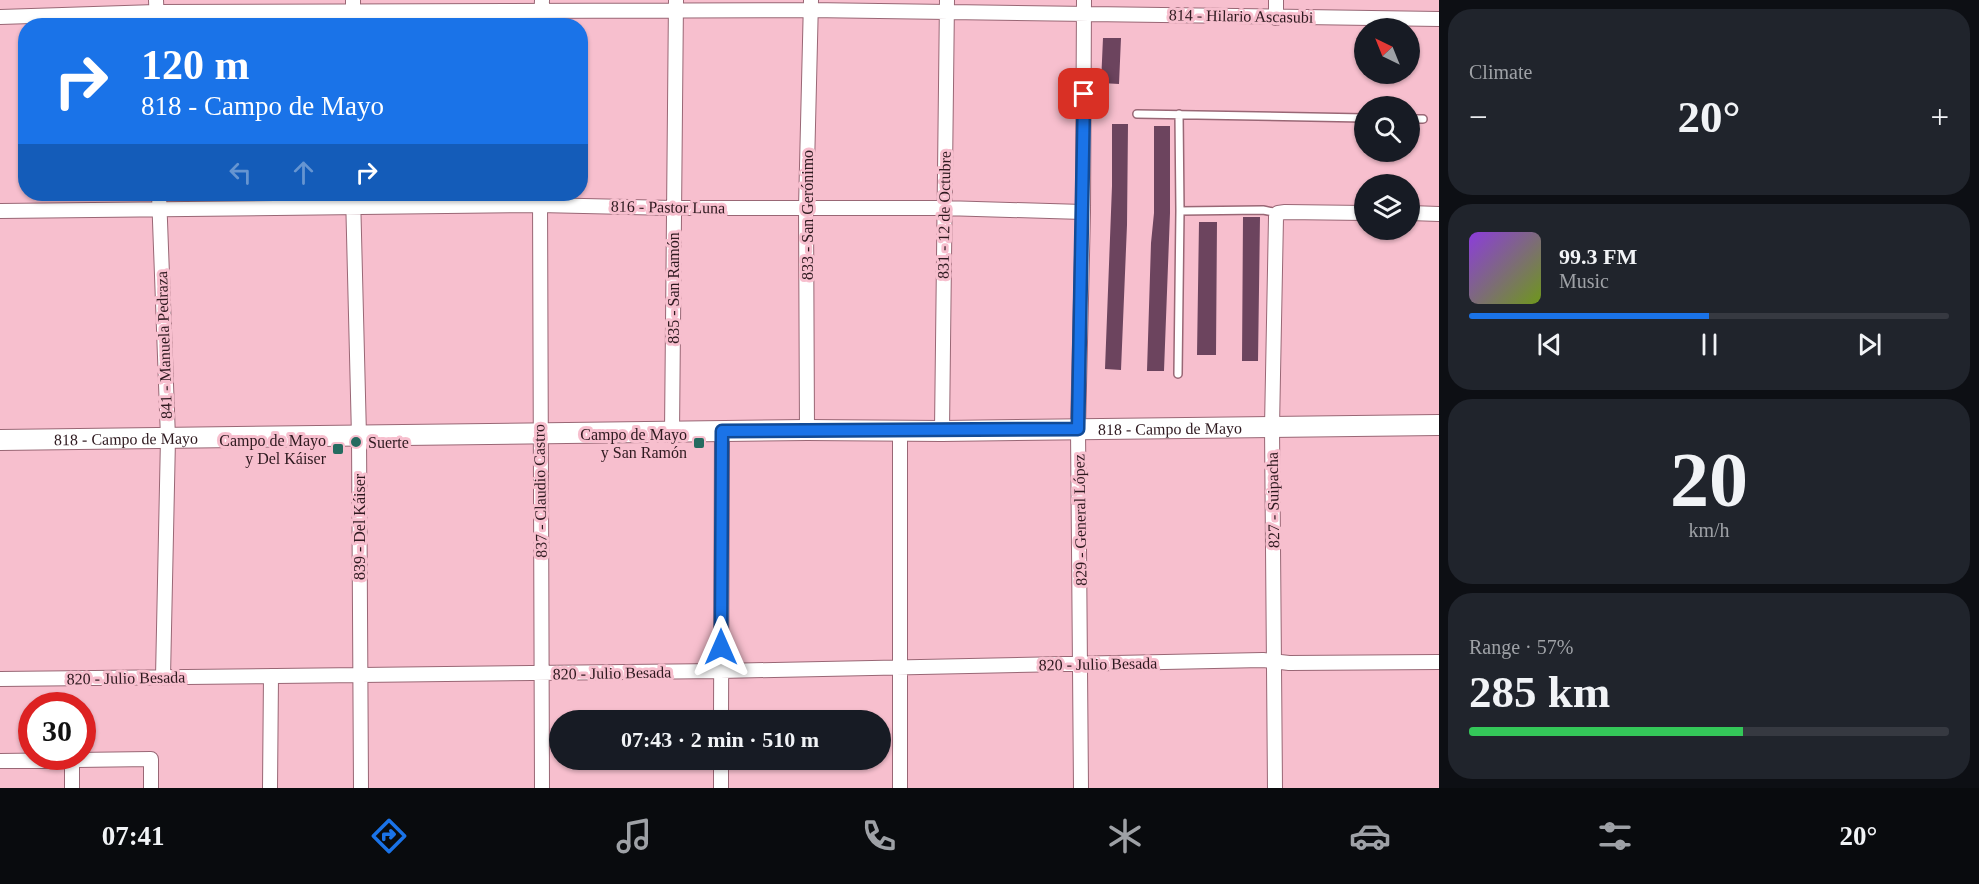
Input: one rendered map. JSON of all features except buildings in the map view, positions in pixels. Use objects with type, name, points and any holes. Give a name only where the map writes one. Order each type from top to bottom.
[{"type":"street","points":[[1276,0],[1276,18]]},
{"type":"street","name":"814 - Hilario Ascasubi","points":[[0,17],[156,12],[501,11],[542,5],[811,5],[1084,6],[1276,18],[1439,19]]},
{"type":"street","name":"833 - San Gerónimo","points":[[807,430],[806,208],[811,5]]},
{"type":"street","name":"835 - San Ramón","points":[[672,433],[676,6]]},
{"type":"street","name":"831 - 12 de Octubre","points":[[942,431],[947,6]]},
{"type":"street","name":"829 - General López","points":[[1081,788],[1078,429],[1083,212],[1084,6]]},
{"type":"street","name":"841 - Manuela Pedraza","points":[[159,201],[168,438],[163,677]]},
{"type":"street","name":"816 - Pastor Luna","points":[[0,211],[159,210],[334,201]]},
{"type":"street","name":"839 - Del Káiser","points":[[353,201],[361,788]]},
{"type":"street","name":"837 - Claudio Castro","points":[[539,201],[542,788]]},
{"type":"street","name":"816 - Pastor Luna","points":[[569,201],[673,208],[944,208],[1083,212]]},
{"type":"street","points":[[1278,213],[1354,213]]},
{"type":"street","name":"827 - Suipacha","points":[[1275,788],[1272,427],[1275,217],[1278,213]]},
{"type":"street","points":[[1420,213],[1439,214]]},
{"type":"street","name":"818 - Campo de Mayo","points":[[0,440],[1439,425]]},
{"type":"street","points":[[721,710],[722,431]]},
{"type":"street","points":[[900,431],[900,788]]},
{"type":"street","name":"820 - Julio Besada","points":[[0,679],[543,674],[1275,661],[1439,662]]},
{"type":"street","points":[[270,788],[271,676]]},
{"type":"street","points":[[96,760],[151,759],[151,788]]},
{"type":"street","points":[[0,761],[18,761]]},
{"type":"street","points":[[72,770],[72,788]]},
{"type":"street","points":[[721,770],[721,788]]},
{"type":"lane","points":[[501,11],[501,18]]},
{"type":"lane","points":[[1137,114],[1354,118]]},
{"type":"lane","points":[[1178,374],[1179,114]]},
{"type":"lane","points":[[1180,211],[1263,210],[1278,213]]},
{"type":"place","name":"Suerte","points":[[356,442]]},
{"type":"place","name":"Campo de Mayo y San Ramón","points":[[699,443]]},
{"type":"place","name":"Campo de Mayo y Del Káiser","points":[[338,449]]},
{"type":"route","points":[[721,647],[722,431],[1078,429],[1084,94]]}]
